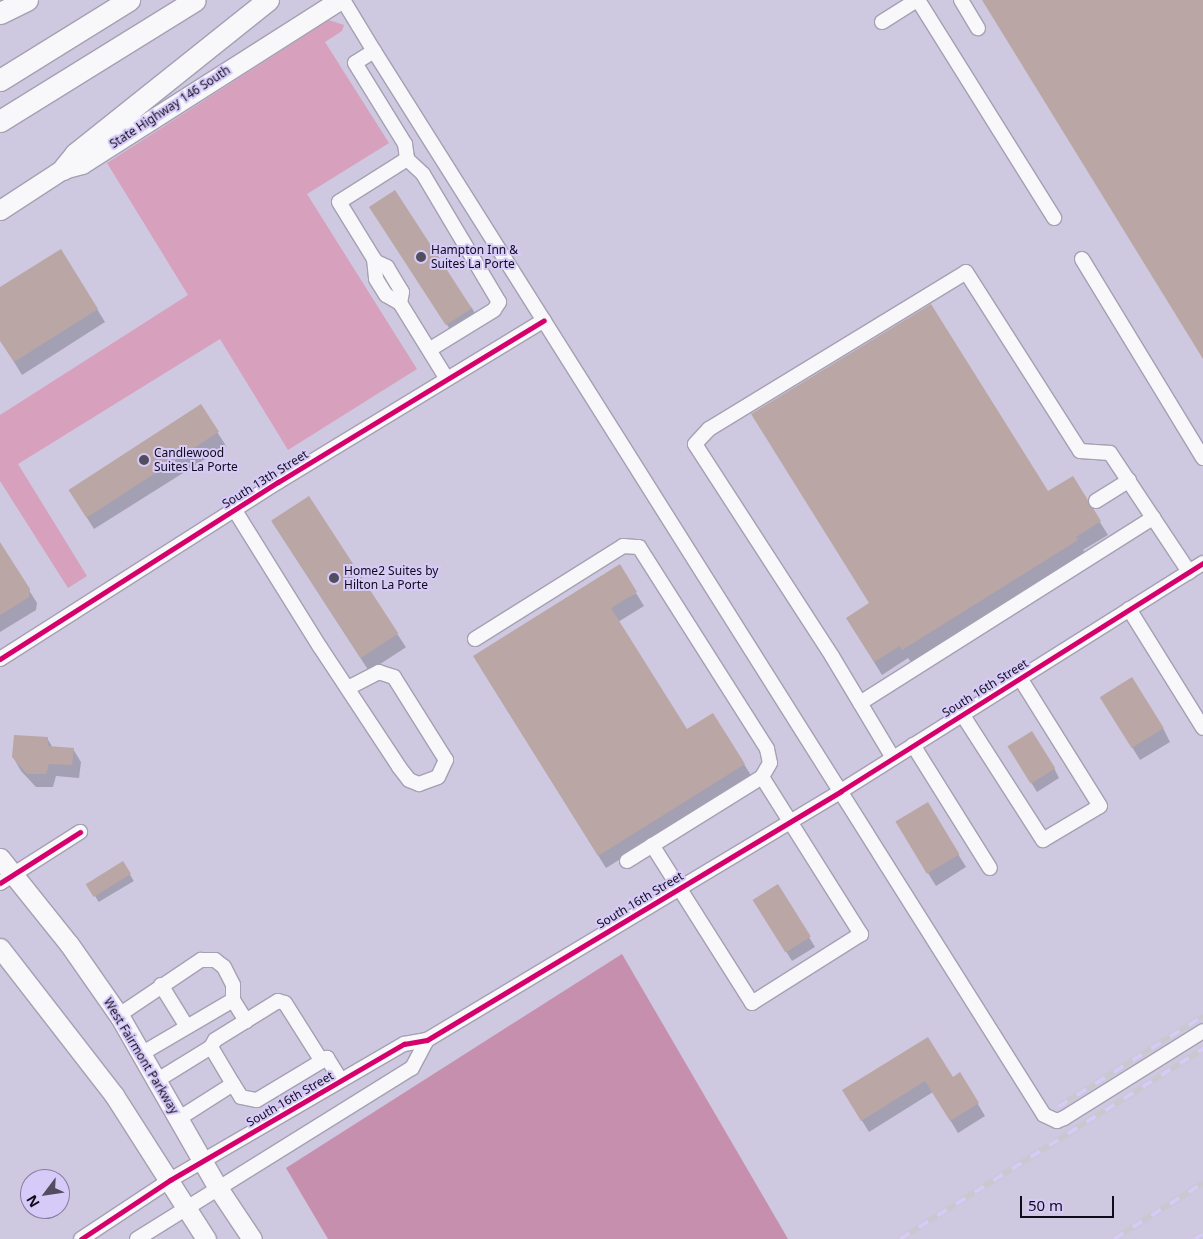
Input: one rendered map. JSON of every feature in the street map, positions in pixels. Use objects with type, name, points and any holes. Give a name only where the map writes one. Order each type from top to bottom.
[{"type":"highway","points":[[0,13],[27,0]]},
{"type":"highway","points":[[0,80],[129,0]]},
{"type":"highway","points":[[0,121],[196,0]]},
{"type":"highway","points":[[63,169],[75,154],[268,0]]},
{"type":"main road","name":"State Highway 146 South","points":[[0,210],[63,169],[82,164],[339,0]]},
{"type":"main road","name":"West Fairmont Parkway","points":[[0,858],[7,879],[69,944],[119,1015],[218,1188],[247,1232],[261,1239]]},
{"type":"main road","points":[[0,948],[114,1095],[206,1239]]},
{"type":"street","points":[[343,0],[1044,1114],[1051,1119],[1064,1118],[1203,1031]]},
{"type":"street","points":[[882,22],[918,0],[1054,218]]},
{"type":"street","points":[[961,0],[978,28]]},
{"type":"street","points":[[374,51],[355,63],[406,144],[407,159],[423,174],[499,302],[494,310],[430,350]]},
{"type":"street","points":[[407,159],[338,202],[376,262],[376,279],[386,295],[400,303],[448,379]]},
{"type":"street","points":[[1082,259],[1203,458]]},
{"type":"street","points":[[893,758],[695,444],[710,429],[966,272],[1080,451],[1110,453],[1188,572]]},
{"type":"street","name":"South 13th Street","points":[[0,659],[234,509],[544,320]]},
{"type":"street","points":[[1096,501],[1129,480]]},
{"type":"street","points":[[234,509],[348,688],[410,780],[418,784],[438,777],[446,760],[394,677],[379,672],[348,688]]},
{"type":"street","points":[[860,703],[1153,518]]},
{"type":"street","points":[[475,640],[623,546],[631,544],[639,547],[767,750],[770,763],[762,777],[627,860]]},
{"type":"street","name":"South 16th Street","points":[[81,1239],[202,1161],[404,1044],[427,1040],[841,791],[1203,563]]},
{"type":"street","points":[[1129,609],[1203,728]]},
{"type":"street","points":[[962,714],[1043,840],[1100,806],[1020,678]]},
{"type":"street","points":[[913,745],[990,868]]},
{"type":"street","points":[[652,845],[752,1003],[861,934],[762,777]]},
{"type":"street","points":[[7,879],[80,832]]},
{"type":"street","points":[[119,1015],[161,985],[202,960],[214,960],[229,975],[233,985],[233,1000],[246,1021]]},
{"type":"street","points":[[161,985],[187,1027]]},
{"type":"street","points":[[141,1054],[233,1000]]},
{"type":"street","points":[[156,1081],[211,1048],[215,1040],[278,1001],[285,1003],[321,1060]]},
{"type":"street","points":[[137,1239],[412,1068],[427,1040]]},
{"type":"street","points":[[211,1048],[241,1097],[257,1100],[327,1058],[341,1080]]},
{"type":"street","points":[[178,1119],[233,1084]]},
{"type":"shaded area","points":[[329,20],[344,25],[342,31],[325,42],[389,143],[307,194],[417,369],[288,450],[220,339],[18,464],[87,576],[68,588],[0,481],[0,415],[188,295],[107,163]]},
{"type":"shaded area","points":[[622,954],[788,1239],[328,1239],[286,1168]]},
{"type":"building","points":[[982,0],[1203,0],[1203,359]]},
{"type":"building","name":"Hampton Inn & Suites La Porte","points":[[395,190],[472,308],[446,325],[369,207]]},
{"type":"building","points":[[61,249],[98,309],[14,362],[0,341],[0,287]]},
{"type":"building","points":[[931,304],[1048,491],[1073,476],[1101,521],[1076,537],[1078,540],[902,650],[900,646],[874,662],[846,618],[869,603],[751,414]]},
{"type":"building","name":"Candlewood Suites La Porte","points":[[201,404],[219,432],[86,518],[68,490]]},
{"type":"building","name":"Home2 Suites by Hilton La Porte","points":[[309,496],[398,634],[361,658],[271,521]]},
{"type":"building","points":[[0,542],[30,589],[29,597],[0,615]]},
{"type":"building","points":[[620,564],[637,592],[611,608],[687,729],[713,713],[745,764],[598,856],[473,656]]},
{"type":"building","points":[[1132,677],[1164,728],[1132,748],[1100,697]]},
{"type":"building","points":[[1032,731],[1055,768],[1031,784],[1007,746]]},
{"type":"building","points":[[14,735],[48,737],[48,746],[74,748],[72,765],[49,764],[46,774],[27,774],[12,757]]},
{"type":"building","points":[[928,802],[959,854],[927,874],[895,822]]},
{"type":"building","points":[[123,861],[131,874],[94,897],[86,884]]},
{"type":"building","points":[[778,884],[811,937],[785,952],[753,900]]},
{"type":"building","points":[[928,1037],[953,1077],[960,1072],[979,1103],[950,1121],[925,1081],[861,1121],[842,1090]]},
{"type":"railway","points":[[1058,1107],[1203,1016]]},
{"type":"railway","points":[[900,1239],[1203,1049]]},
{"type":"railway","points":[[1114,1239],[1203,1183]]},
{"type":"railway","points":[[1195,1239],[1203,1234]]},
{"type":"cycle path","points":[[0,659],[278,482],[544,320]]},
{"type":"cycle path","points":[[81,1239],[170,1180],[404,1044],[427,1040],[841,791],[1203,563]]},
{"type":"cycle path","points":[[0,883],[80,832]]},
{"type":"place","name":"Hampton Inn & Suites La Porte","points":[[421,257]]},
{"type":"place","name":"Candlewood Suites La Porte","points":[[144,460]]},
{"type":"place","name":"Home2 Suites by Hilton La Porte","points":[[334,578]]}]
